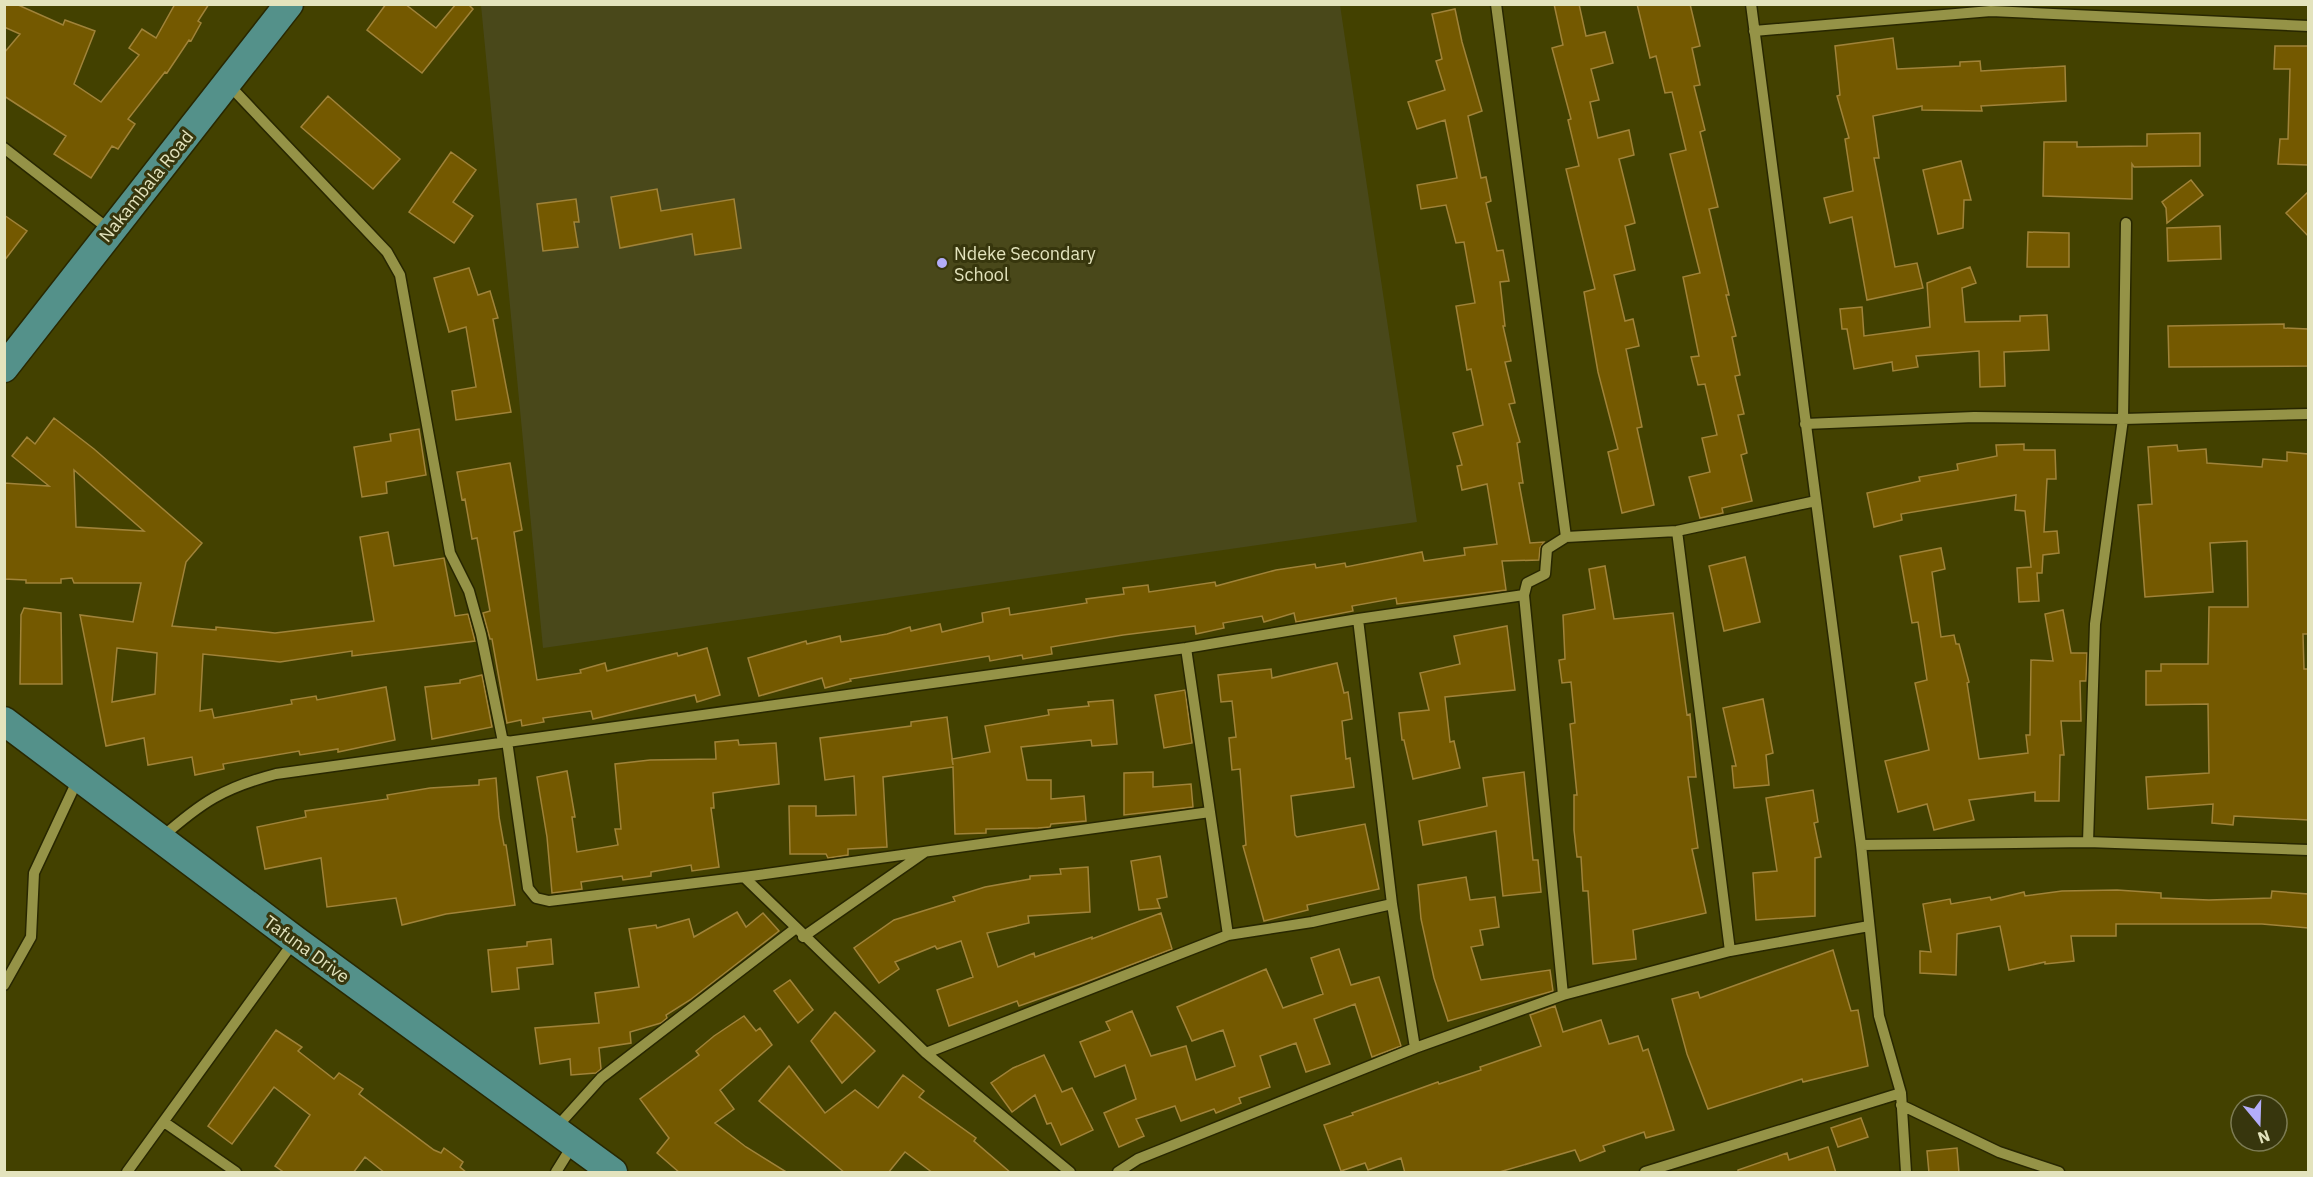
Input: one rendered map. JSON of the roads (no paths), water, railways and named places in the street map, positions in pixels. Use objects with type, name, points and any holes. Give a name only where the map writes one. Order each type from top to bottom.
[{"type":"main road","name":"Nakambala Road","points":[[4,368],[110,230],[228,85],[289,4]]},
{"type":"main road","name":"Tafuna Drive","points":[[4,721],[78,779],[295,940],[614,1173]]},
{"type":"street","points":[[1496,4],[1566,537]]},
{"type":"street","points":[[1751,4],[1861,845],[1879,1016],[1901,1093],[1906,1173]]},
{"type":"street","points":[[1754,31],[1991,11],[2308,26]]},
{"type":"street","points":[[228,85],[387,252],[400,275],[450,553],[469,591],[478,623],[505,742],[528,888],[536,898],[549,901],[744,877],[1210,812]]},
{"type":"street","points":[[4,148],[110,230]]},
{"type":"street","points":[[2088,842],[2095,624],[2123,419],[2126,223]]},
{"type":"street","points":[[1805,424],[1974,417],[2123,419],[2308,414]]},
{"type":"street","points":[[1563,995],[1524,595],[1527,583],[1545,574],[1547,549],[1566,537],[1677,531],[1816,501]]},
{"type":"street","points":[[1677,531],[1730,951]]},
{"type":"street","points":[[160,839],[195,809],[236,785],[276,774],[1186,648],[1358,619],[1524,595]]},
{"type":"street","points":[[1358,619],[1392,904],[1415,1048]]},
{"type":"street","points":[[1186,648],[1228,935]]},
{"type":"street","points":[[4,986],[31,937],[34,873],[78,779]]},
{"type":"street","points":[[1861,845],[2088,842],[2308,850]]},
{"type":"street","points":[[556,1173],[564,1136],[601,1078],[800,933],[927,850]]},
{"type":"street","points":[[744,877],[926,1053],[1070,1173]]},
{"type":"street","points":[[926,1053],[1228,935],[1312,922],[1392,904]]},
{"type":"street","points":[[1118,1173],[1138,1160],[1415,1048],[1563,995],[1730,951],[1869,926]]},
{"type":"street","points":[[127,1173],[295,940]]},
{"type":"street","points":[[1645,1173],[1901,1093]]},
{"type":"street","points":[[1901,1105],[1999,1152],[2059,1173]]},
{"type":"street","points":[[164,1122],[236,1173]]},
{"type":"place","name":"Ndeke Secondary School","points":[[942,263]]}]
